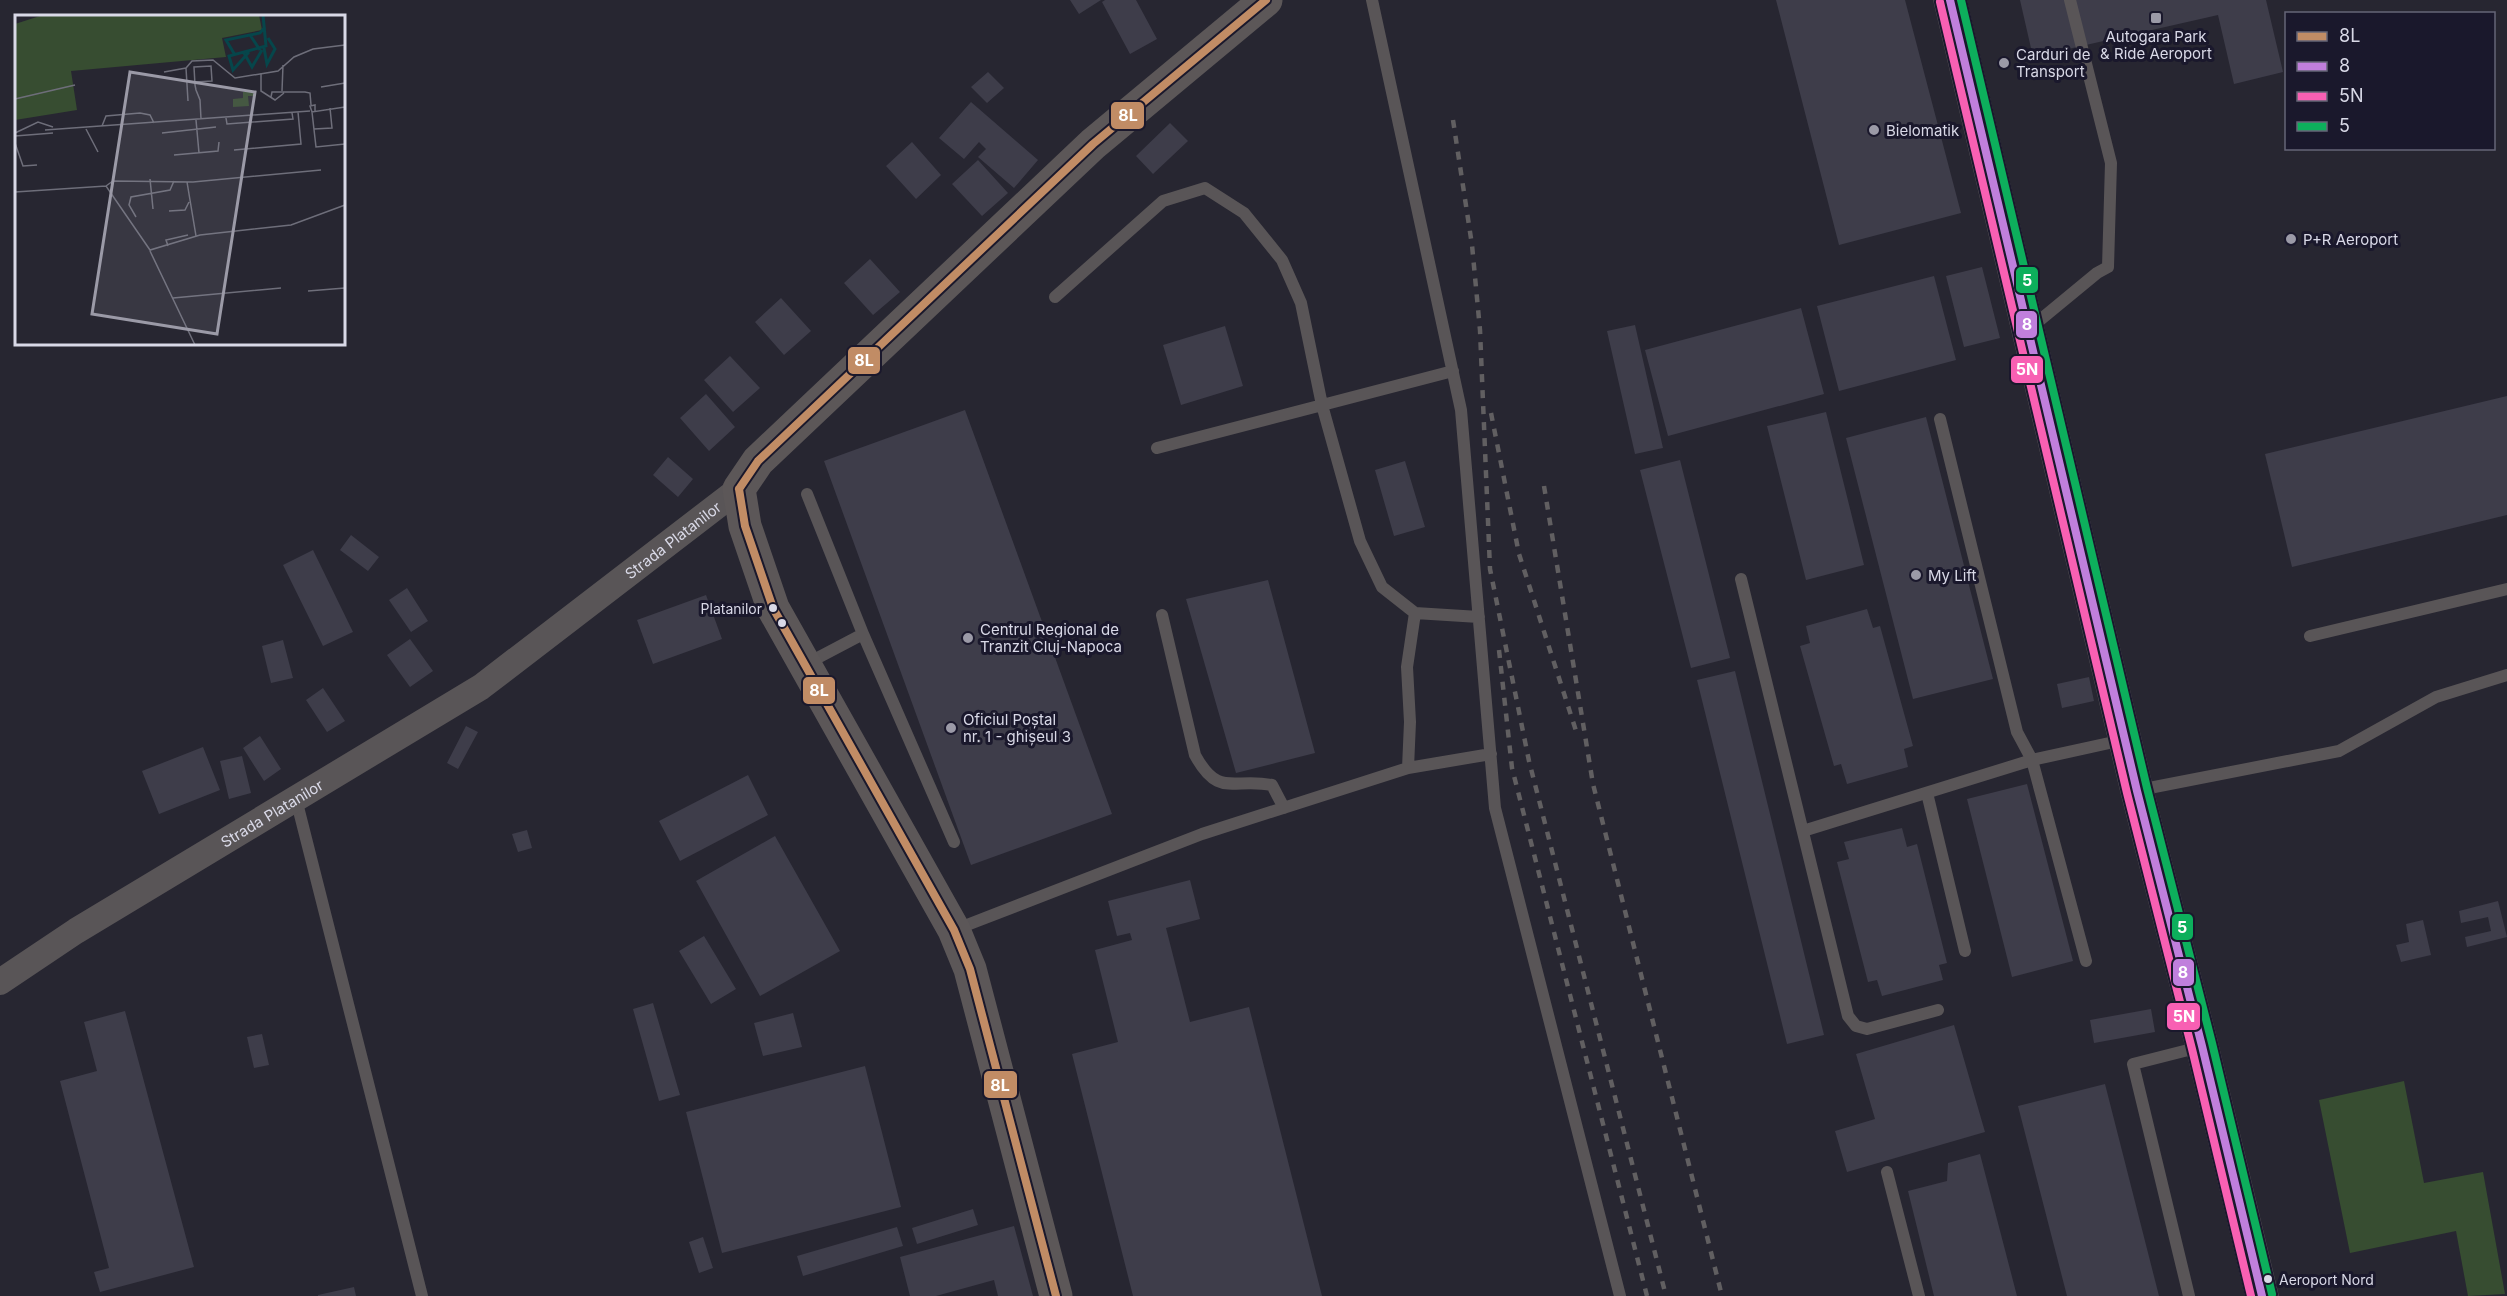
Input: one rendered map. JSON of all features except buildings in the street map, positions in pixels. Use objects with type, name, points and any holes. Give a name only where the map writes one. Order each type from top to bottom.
[{"type":"main road","name":"Strada Platanilor","points":[[739,489],[758,461],[1093,144],[1266,0]]},
{"type":"main road","points":[[1950,0],[2124,740],[2202,1046],[2262,1296]]},
{"type":"main road","points":[[739,489],[745,526],[773,608],[954,930],[970,969],[1056,1296]]},
{"type":"street","name":"Strada Platanilor","points":[[0,982],[76,931],[481,687],[739,489]]},
{"type":"lane","points":[[1372,0],[1461,410],[1495,808],[1620,1296]]},
{"type":"lane","points":[[2029,330],[2097,273],[2108,267],[2111,163],[2070,0]]},
{"type":"lane","points":[[1055,297],[1163,201],[1205,188],[1244,213],[1282,260],[1301,303],[1322,405],[1360,541],[1382,587],[1415,613],[1479,617]]},
{"type":"lane","points":[[1157,448],[1453,371]]},
{"type":"lane","points":[[1940,419],[2017,732],[2032,760],[2086,962]]},
{"type":"lane","points":[[807,494],[863,634],[954,842]]},
{"type":"lane","points":[[1741,579],[1848,1016],[1856,1026],[1867,1029],[1938,1010]]},
{"type":"lane","points":[[2310,636],[2507,589]]},
{"type":"lane","points":[[1408,768],[1410,722],[1407,667],[1415,613]]},
{"type":"lane","points":[[1162,615],[1195,755],[1205,774],[1218,783],[1272,785],[1284,808]]},
{"type":"lane","points":[[805,665],[863,634]]},
{"type":"lane","points":[[2137,791],[2339,752],[2436,697],[2507,675]]},
{"type":"lane","points":[[1803,831],[2032,760],[2124,740]]},
{"type":"lane","points":[[954,930],[1202,834],[1408,768],[1491,754]]},
{"type":"lane","points":[[1927,793],[1965,951]]},
{"type":"lane","points":[[296,799],[422,1296]]},
{"type":"lane","points":[[2189,1296],[2133,1064],[2202,1046]]},
{"type":"lane","points":[[1887,1172],[1918,1296]]},
{"type":"green space","points":[[2404,1081],[2424,1183],[2483,1172],[2505,1294],[2468,1296],[2456,1231],[2350,1253],[2319,1100]]},
{"type":"railway","points":[[1453,120],[1472,245],[1480,330],[1490,569],[1529,761],[1666,1296]]},
{"type":"railway","points":[[1491,413],[1519,554],[1578,737]]},
{"type":"railway","points":[[1544,486],[1593,784],[1722,1296]]},
{"type":"railway","points":[[1499,650],[1512,768],[1647,1296]]},
{"type":"transit line","name":"8L","points":[[739,489],[758,461],[1093,144],[1266,0]]},
{"type":"transit line","name":"8","points":[[1950,0],[2137,791],[2202,1046],[2262,1296]]},
{"type":"transit line","name":"5","points":[[1961,0],[2147,788],[2212,1043],[2272,1294]]},
{"type":"transit line","name":"5N","points":[[1940,2],[2127,793],[2192,1049],[2251,1296]]},
{"type":"transit line","name":"8L","points":[[739,489],[745,526],[773,608],[954,930],[970,969],[1056,1296]]},
{"type":"place","name":"Autogara Park & Ride Aeroport","points":[[2156,18]]},
{"type":"place","name":"Carduri de Transport","points":[[2004,63]]},
{"type":"place","name":"Bielomatik","points":[[1874,130]]},
{"type":"place","name":"P+R Aeroport","points":[[2291,239]]},
{"type":"place","name":"My Lift","points":[[1916,575]]},
{"type":"place","name":"Platanilor","points":[[773,608]]},
{"type":"place","name":"Centrul Regional de Tranzit Cluj-Napoca","points":[[968,638]]},
{"type":"place","name":"Oficiul Poștal nr. 1 - ghișeul 3","points":[[951,728]]},
{"type":"place","name":"Aeroport Nord","points":[[2268,1279]]}]
